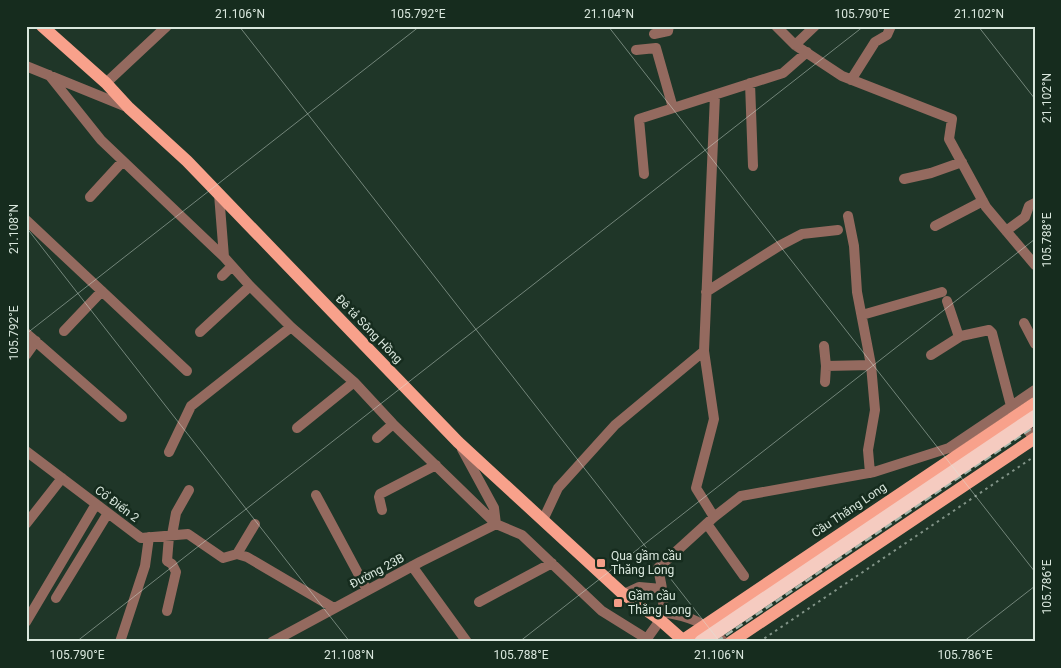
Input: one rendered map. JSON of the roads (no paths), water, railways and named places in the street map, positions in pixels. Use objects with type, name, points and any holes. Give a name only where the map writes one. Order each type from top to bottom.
[{"type":"highway","points":[[701,642],[1035,417]]},
{"type":"main road","name":"Đê tả Sông Hồng","points":[[42,26],[187,161],[458,442],[624,594],[661,615],[685,642]]},
{"type":"main road","name":"Cầu Thăng Long","points":[[680,642],[1035,403]]},
{"type":"main road","points":[[731,642],[1035,439]]},
{"type":"street","points":[[106,84],[167,26]]},
{"type":"street","points":[[654,34],[668,31],[668,26]]},
{"type":"street","points":[[776,26],[795,45],[842,76],[952,119],[949,139],[983,201],[1034,263]]},
{"type":"street","points":[[795,45],[815,26]]},
{"type":"street","points":[[851,80],[875,42],[887,35],[890,26]]},
{"type":"street","points":[[636,50],[656,48],[673,108]]},
{"type":"street","points":[[644,174],[640,119],[783,73],[807,52]]},
{"type":"street","points":[[26,66],[128,108]]},
{"type":"street","points":[[48,75],[101,140],[224,257],[291,327],[354,382],[393,424],[496,524],[522,535],[602,611],[647,640],[661,615],[663,596],[658,568],[711,520],[741,496],[870,473],[949,448],[1035,390]]},
{"type":"street","points":[[750,83],[753,166]]},
{"type":"street","points":[[715,95],[704,351],[714,418],[696,488],[711,520],[744,576]]},
{"type":"street","points":[[90,196],[123,161]]},
{"type":"street","points":[[904,179],[931,173],[962,162]]},
{"type":"street","points":[[219,194],[224,257]]},
{"type":"street","points":[[935,226],[983,201]]},
{"type":"street","points":[[1006,231],[1025,217],[1029,206],[1035,203]]},
{"type":"street","points":[[848,216],[854,246],[857,292],[872,365],[875,410],[868,450],[870,473]]},
{"type":"street","points":[[26,220],[187,371]]},
{"type":"street","points":[[706,292],[779,246],[802,234],[838,230]]},
{"type":"street","points":[[222,276],[232,266]]},
{"type":"street","points":[[200,332],[250,286]]},
{"type":"street","points":[[64,331],[102,291]]},
{"type":"street","points":[[862,315],[945,296],[958,334],[961,336]]},
{"type":"street","points":[[1024,323],[1035,344]]},
{"type":"street","points":[[169,452],[191,406],[291,327]]},
{"type":"street","points":[[932,354],[961,336],[989,330],[992,332],[1011,406],[1035,439]]},
{"type":"street","points":[[26,333],[122,417]]},
{"type":"street","points":[[26,355],[36,341]]},
{"type":"street","points":[[824,346],[825,382]]},
{"type":"street","points":[[542,520],[558,488],[614,425],[704,351]]},
{"type":"street","points":[[826,366],[872,365]]},
{"type":"street","points":[[298,428],[354,382]]},
{"type":"street","points":[[377,438],[393,424]]},
{"type":"street","points":[[458,442],[494,508],[496,524]]},
{"type":"street","name":"Cổ Điển 2","points":[[26,451],[141,538],[188,534],[223,558],[237,554],[247,557],[334,608]]},
{"type":"street","points":[[382,510],[380,494],[436,465]]},
{"type":"street","points":[[26,524],[62,478]]},
{"type":"street","points":[[167,611],[176,572],[172,564],[167,561],[170,536],[176,513],[189,490]]},
{"type":"street","points":[[316,495],[367,590]]},
{"type":"street","points":[[26,622],[96,504]]},
{"type":"street","points":[[56,598],[108,514]]},
{"type":"street","points":[[237,554],[255,524]]},
{"type":"street","name":"Đường 23B","points":[[272,642],[412,566],[496,524]]},
{"type":"street","points":[[120,642],[145,566],[149,537]]},
{"type":"street","points":[[479,602],[552,563]]},
{"type":"street","points":[[412,566],[467,642]]},
{"type":"street","points":[[624,594],[639,587],[662,589]]},
{"type":"street","points":[[661,615],[686,616],[696,620],[716,632],[724,642]]},
{"type":"railway","points":[[716,642],[1035,426]]},
{"type":"place","name":"Qua gầm cầu Thăng Long","points":[[601,563]]},
{"type":"place","name":"Gầm cầu Thăng Long","points":[[618,603]]}]
